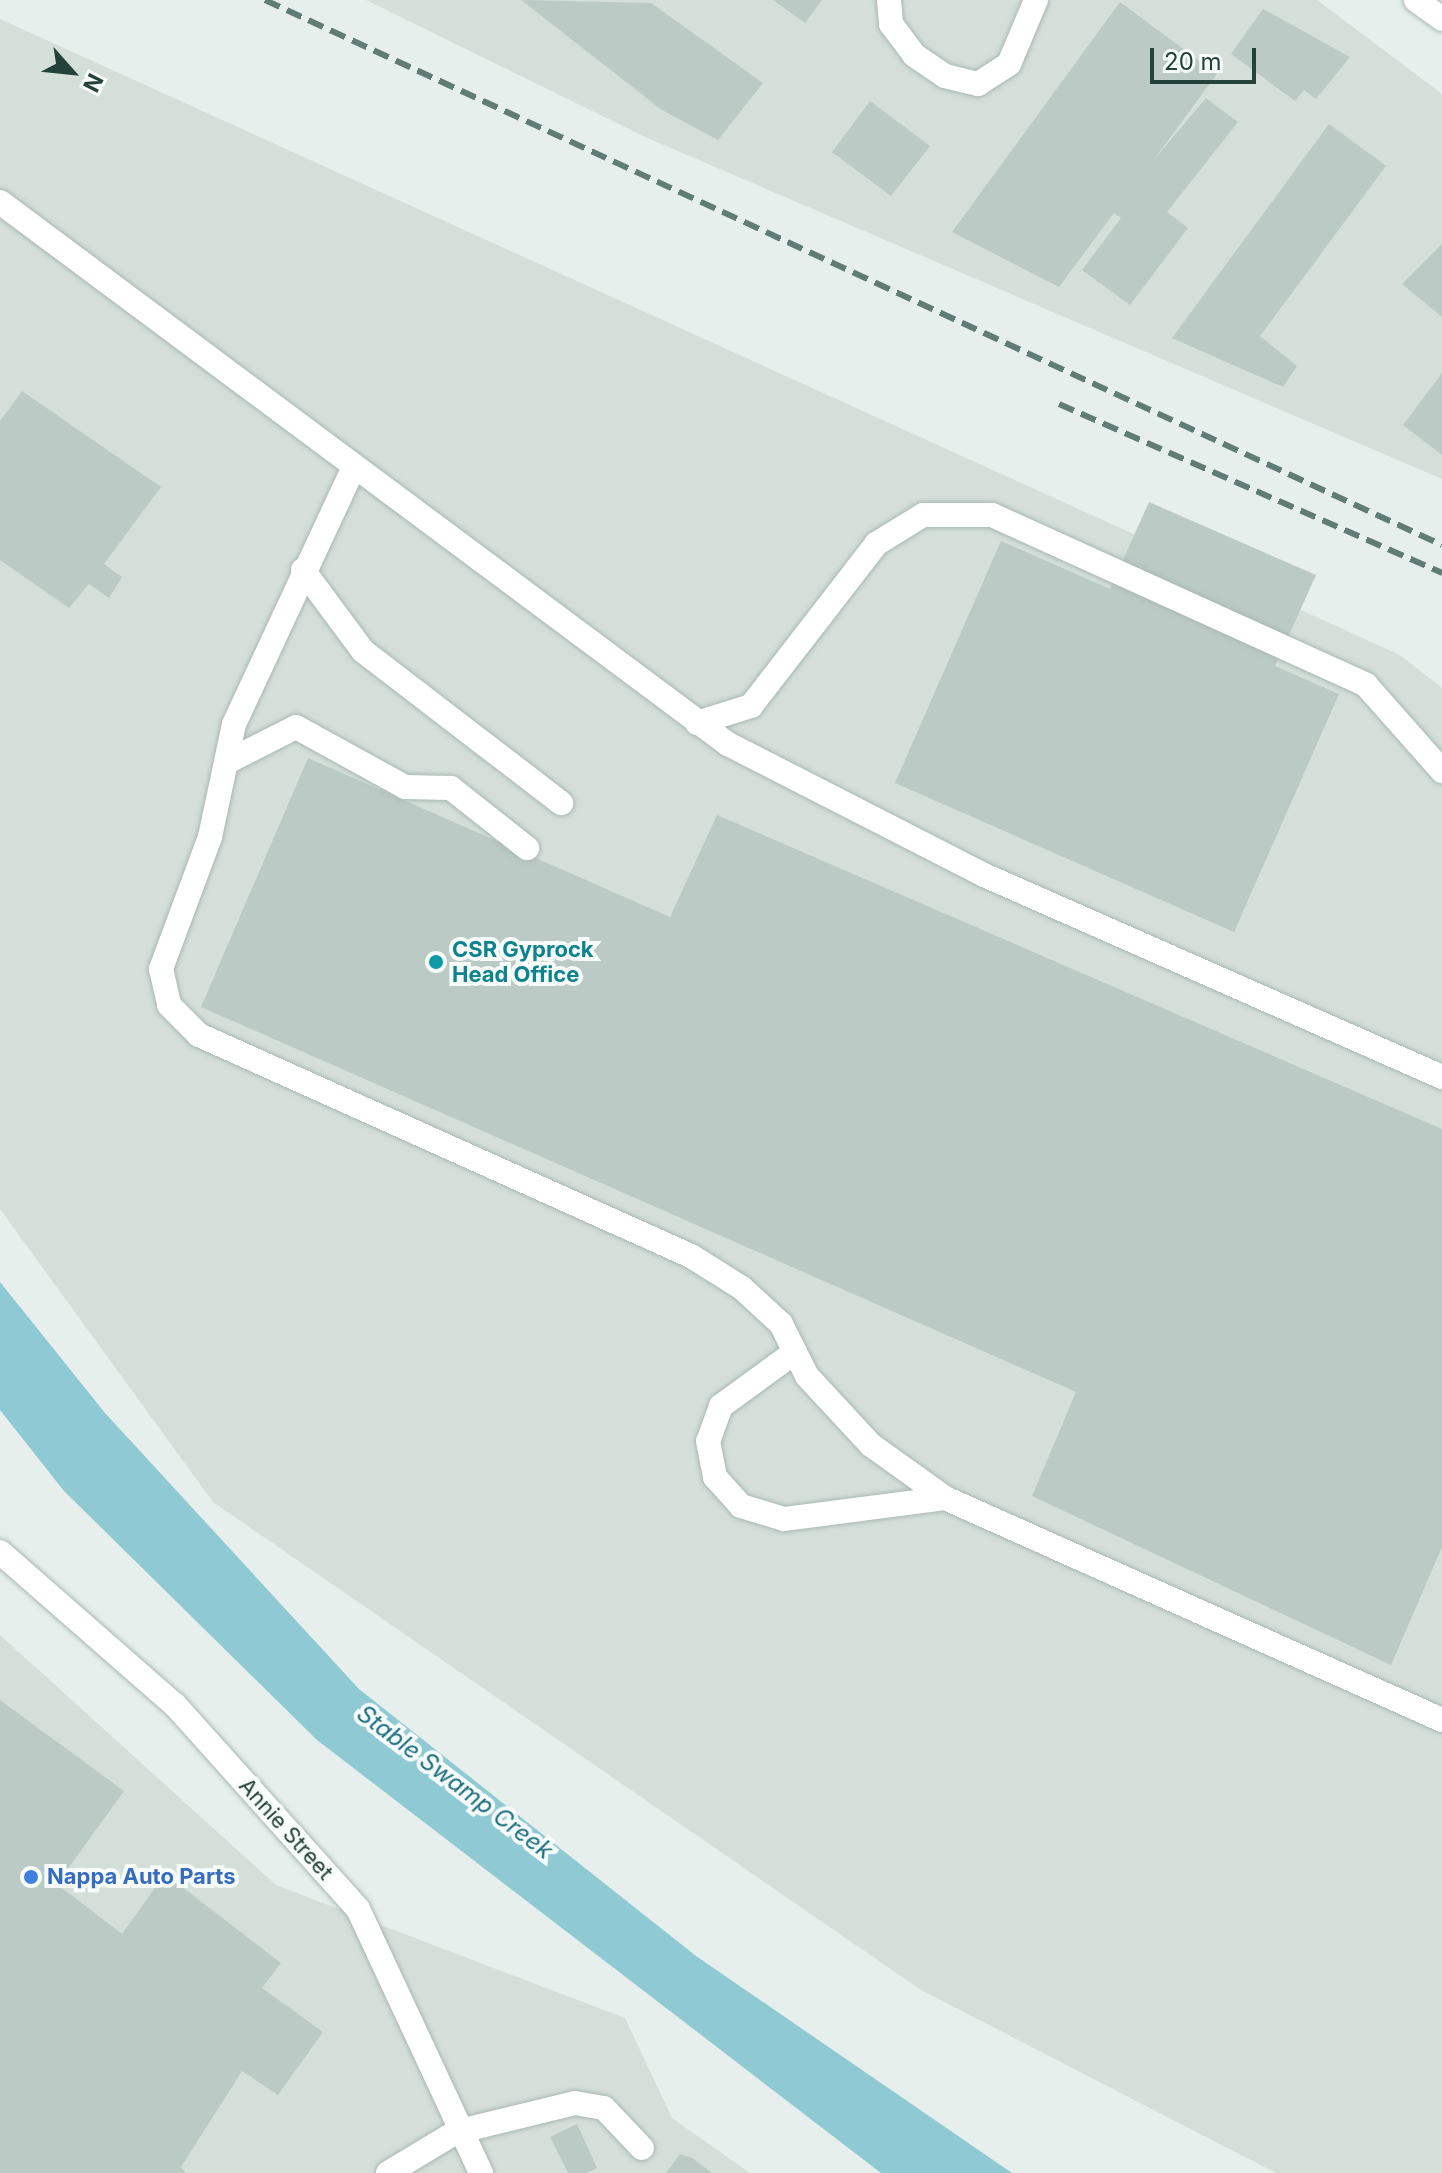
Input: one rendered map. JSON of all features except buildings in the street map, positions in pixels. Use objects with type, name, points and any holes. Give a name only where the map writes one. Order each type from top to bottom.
[{"type":"street","points":[[889,0],[891,24],[914,55],[945,76],[978,84],[1009,64],[1036,0]]},
{"type":"street","points":[[1416,0],[1442,19]]},
{"type":"street","points":[[0,202],[353,469],[697,723],[838,805],[971,868],[1442,1077]]},
{"type":"street","points":[[353,469],[303,570],[234,724],[210,837],[161,969],[169,1005],[199,1035],[691,1256],[742,1288],[781,1324],[795,1352],[871,1445],[945,1498],[1442,1720]]},
{"type":"street","points":[[697,723],[751,706],[876,544],[923,515],[992,515],[1366,685],[1442,771]]},
{"type":"street","points":[[303,570],[363,651],[561,803]]},
{"type":"street","points":[[227,762],[296,727],[405,787],[451,788],[527,848]]},
{"type":"street","points":[[795,1352],[721,1406],[708,1441],[715,1477],[741,1506],[784,1519],[945,1498]]},
{"type":"street","name":"Annie Street","points":[[0,1552],[175,1705],[358,1909],[456,2132],[481,2173]]},
{"type":"street","points":[[388,2173],[456,2132],[575,2103],[604,2108],[642,2148]]},
{"type":"shaded area","points":[[366,0],[1317,0],[1442,94],[1442,479],[645,137]]},
{"type":"shaded area","points":[[0,19],[1400,655],[1442,688],[1442,2173],[1276,2173],[921,1990],[213,1502],[0,1209]]},
{"type":"shaded area","points":[[0,1635],[276,1885],[625,2018],[672,2118],[750,2173],[0,2173]]},
{"type":"water","name":"Stable Swamp Creek","points":[[0,1282],[105,1413],[359,1689],[696,1956],[1012,2173],[881,2173],[317,1740],[64,1491],[0,1410]]},
{"type":"railway","points":[[265,0],[1442,545]]},
{"type":"railway","points":[[1059,404],[1442,573]]},
{"type":"place","name":"CSR Gyprock Head Office","points":[[436,962]]},
{"type":"place","name":"Nappa Auto Parts","points":[[31,1877]]}]
